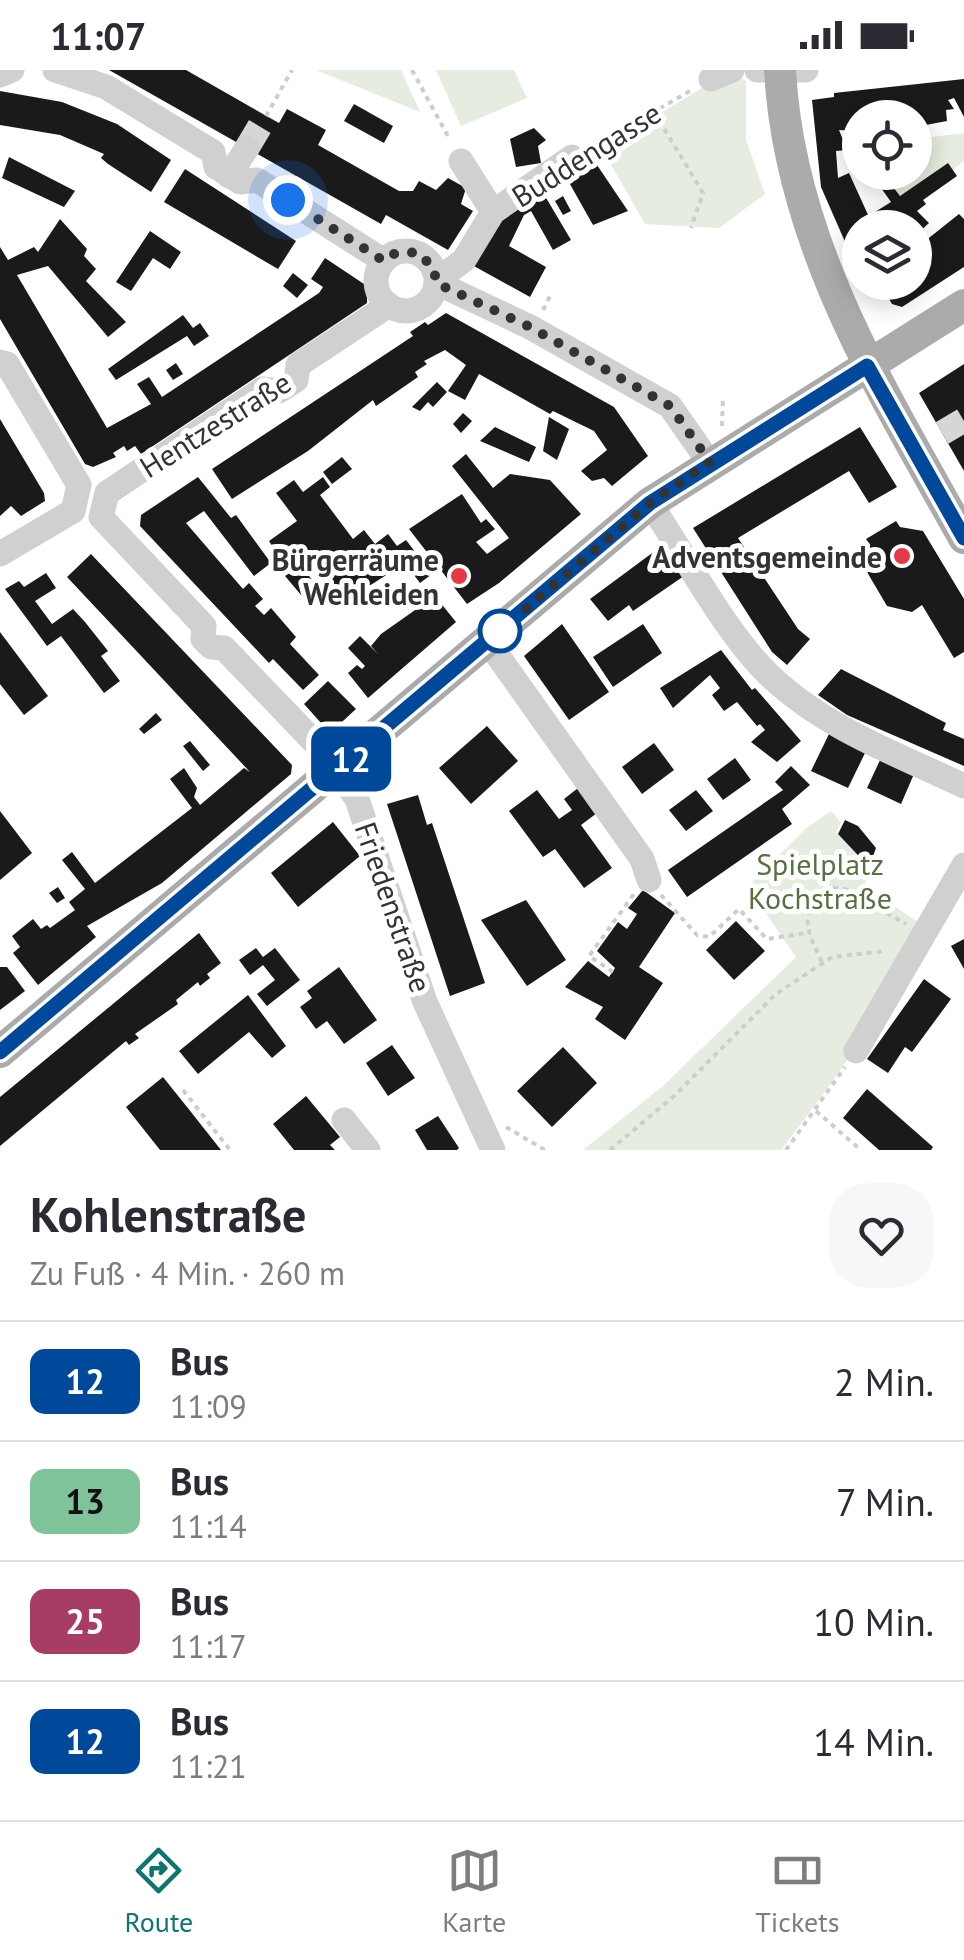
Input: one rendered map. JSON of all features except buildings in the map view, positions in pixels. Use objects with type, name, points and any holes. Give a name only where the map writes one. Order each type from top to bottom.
[{"type":"main road","points":[[781,71],[787,145],[801,197],[867,366],[964,538]]},
{"type":"main road","points":[[0,1052],[650,503],[964,305]]},
{"type":"street","points":[[0,75],[12,70]]},
{"type":"street","points":[[55,70],[89,80],[138,106],[213,152],[216,168],[240,182],[257,180],[384,261]]},
{"type":"street","points":[[229,176],[247,148]]},
{"type":"street","name":"Buddengasse","points":[[437,282],[464,260],[493,212],[572,157]]},
{"type":"street","name":"Buddengasse","points":[[462,160],[493,212]]},
{"type":"street","points":[[437,282],[427,303],[418,309],[389,305],[376,282],[384,261],[394,254],[417,252],[427,258],[437,282],[530,327],[670,406],[710,462]]},
{"type":"street","name":"Hentzestraße","points":[[101,518],[107,493],[263,388],[279,391],[296,380],[298,365],[389,305]]},
{"type":"street","points":[[0,362],[8,364],[79,485],[72,511],[0,554]]},
{"type":"street","points":[[650,503],[766,673],[800,702],[850,733],[964,786]]},
{"type":"street","name":"Friedenstraße","points":[[101,518],[204,626],[203,639],[211,646],[224,648],[320,748],[357,799],[425,1002],[494,1150]]},
{"type":"street","points":[[488,642],[642,859],[649,880]]},
{"type":"street","points":[[856,1050],[964,865]]},
{"type":"street","points":[[344,1120],[368,1150]]},
{"type":"path","points":[[266,116],[292,70]]},
{"type":"path","points":[[412,70],[462,160]]},
{"type":"path","name":"Buddengasse","points":[[572,157],[722,74]]},
{"type":"path","points":[[654,112],[703,193],[691,228]]},
{"type":"path","points":[[541,314],[552,292]]},
{"type":"path","points":[[721,421],[723,398]]},
{"type":"path","points":[[612,972],[589,956],[649,880],[696,935],[708,937],[739,910],[767,939],[806,933]]},
{"type":"path","points":[[822,962],[806,933],[806,914],[815,897],[828,887],[845,889],[919,944]]},
{"type":"path","points":[[610,1150],[673,1097],[776,994],[822,962],[919,944]]},
{"type":"path","points":[[786,1150],[856,1050]]},
{"type":"path","points":[[183,1090],[230,1150]]},
{"type":"path","points":[[816,1111],[861,1150]]},
{"type":"path","points":[[482,1120],[507,1127],[545,1150]]},
{"type":"green space","points":[[316,70],[401,70],[420,112]]},
{"type":"green space","points":[[436,70],[514,70],[527,98],[461,126]]},
{"type":"green space","points":[[735,74],[746,81],[746,140],[765,194],[719,228],[645,224],[602,149],[710,83]]},
{"type":"green space","points":[[964,133],[964,161],[952,170],[948,163],[932,174],[932,137]]},
{"type":"green space","name":"Spielplatz Kochstraße","points":[[831,811],[841,822],[836,832],[862,860],[867,888],[918,922],[908,952],[878,1011],[820,1098],[781,1150],[583,1150],[663,1086],[796,957],[748,887],[805,829]]},
{"type":"tunnel","points":[[247,148],[266,116]]},
{"type":"tunnel","points":[[942,433],[964,420]]},
{"type":"bus line","name":"12","points":[[0,1052],[650,503],[867,366],[964,538]]},
{"type":"place","name":"Adventsgemeinde","points":[[902,556]]},
{"type":"place","name":"Bürgerräume Wehleiden","points":[[459,576]]},
{"type":"route","points":[[288,200],[384,261],[394,254],[417,252],[434,268],[436,283],[530,327],[670,406],[710,462],[650,503],[500,631]]}]
